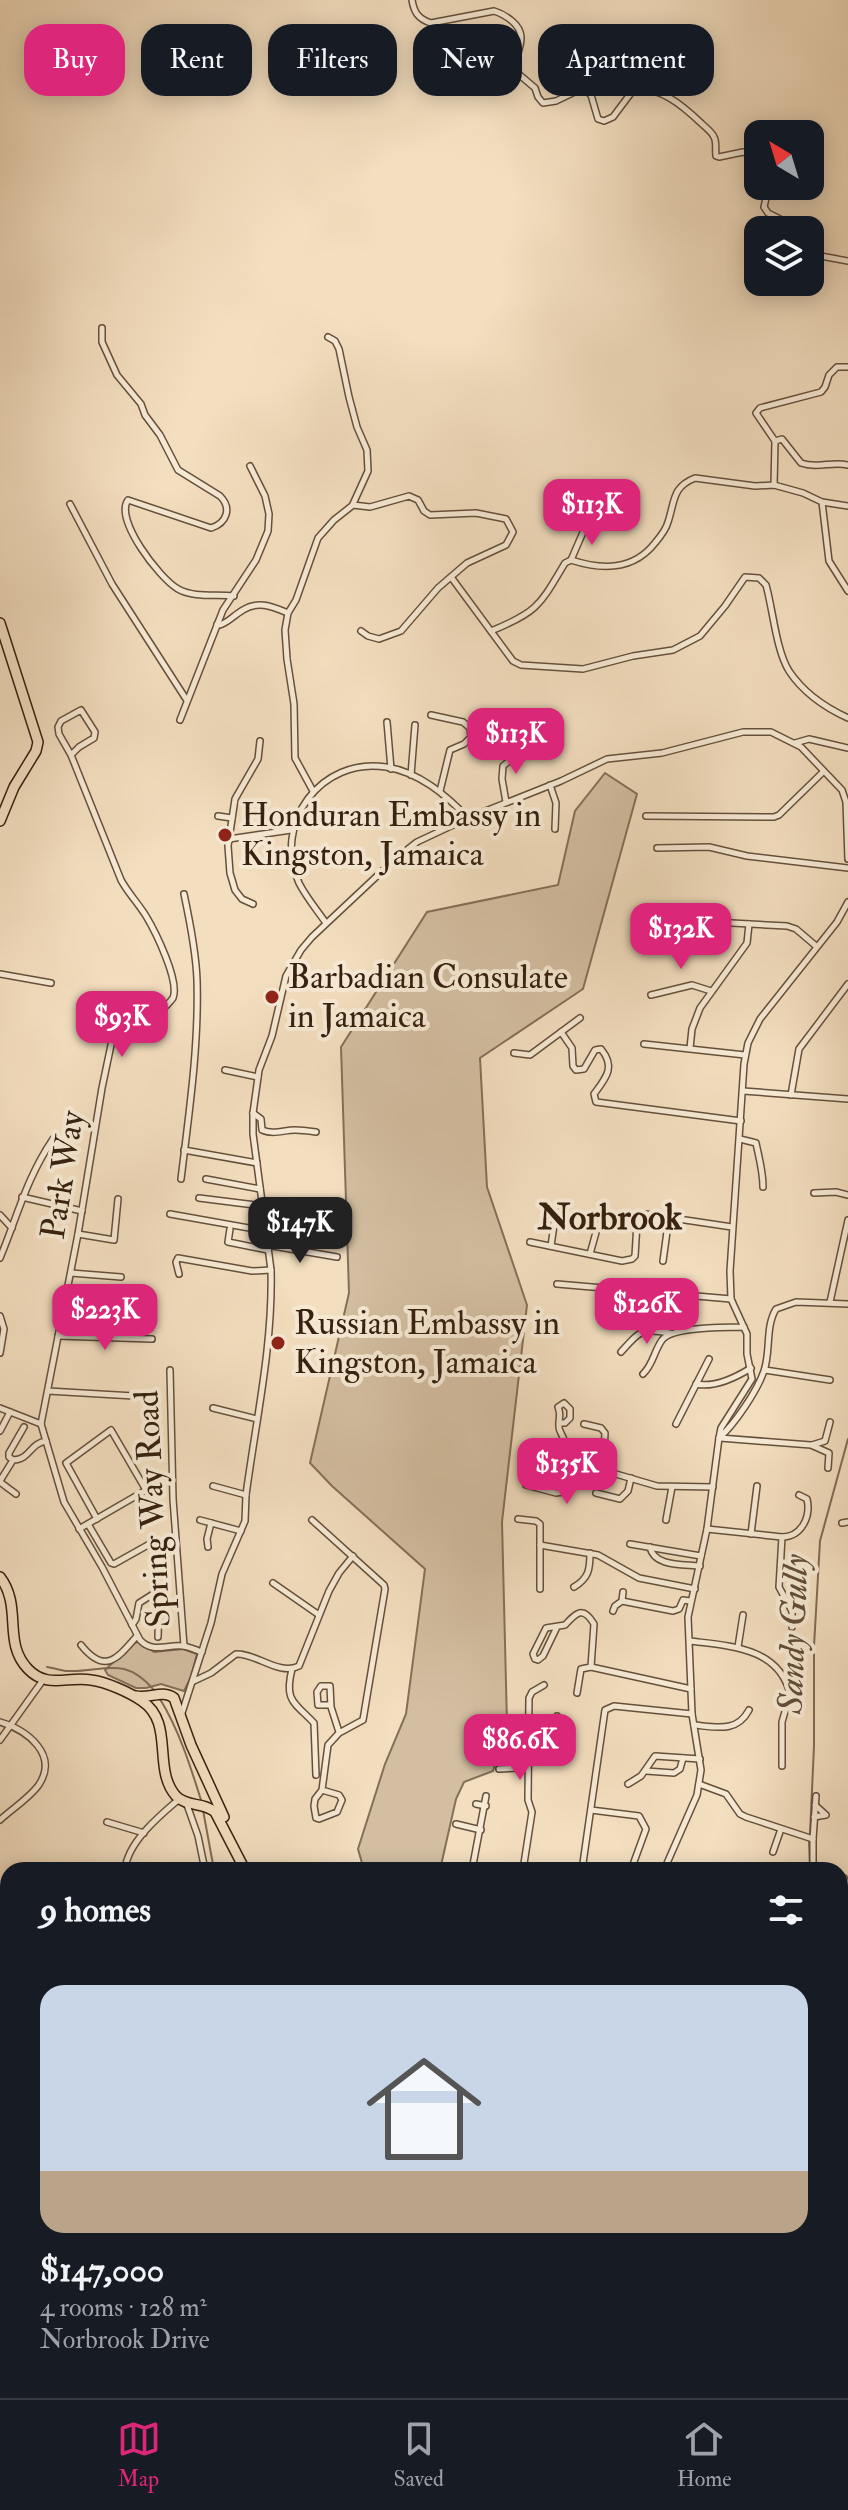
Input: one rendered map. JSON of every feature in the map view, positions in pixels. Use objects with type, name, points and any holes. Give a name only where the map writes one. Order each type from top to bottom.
[{"type":"main road","points":[[0,623],[38,742],[0,821]]},
{"type":"main road","points":[[0,1577],[12,1600],[13,1632],[21,1660],[43,1680],[91,1680],[143,1698],[169,1694],[174,1698],[211,1799],[203,1806]]},
{"type":"main road","points":[[128,1694],[143,1702],[157,1716]]},
{"type":"main road","points":[[155,1696],[167,1779],[183,1800],[203,1806],[218,1817],[243,1862]]},
{"type":"main road","points":[[191,1745],[244,1862]]},
{"type":"street","points":[[412,0],[415,14],[431,23],[494,11],[514,23],[522,41],[514,64],[515,71],[535,88],[543,103],[556,101],[583,88],[591,95],[598,119],[604,121],[613,117],[634,89],[659,93],[689,111],[712,134],[716,142],[716,156],[744,152]]},
{"type":"street","points":[[766,200],[764,207],[774,216]]},
{"type":"street","points":[[824,257],[848,261]]},
{"type":"street","points":[[102,328],[102,342],[117,375],[141,404],[178,470],[220,496],[227,510],[225,519],[211,528],[128,500],[124,509],[132,532],[149,560],[178,589],[191,594],[234,596]]},
{"type":"street","points":[[313,791],[295,758],[294,704],[285,641],[288,613],[296,600],[318,538],[353,505],[368,471],[367,450],[357,427],[339,349],[335,341],[328,337]]},
{"type":"street","points":[[774,485],[775,441],[757,415],[758,409],[817,393],[825,387],[833,370],[848,367]]},
{"type":"street","points":[[775,441],[782,439],[801,463],[807,465],[848,465]]},
{"type":"street","points":[[180,720],[217,624],[256,560],[268,531],[269,514],[265,496],[250,466]]},
{"type":"street","points":[[571,560],[588,566],[614,567],[641,558],[668,524],[680,485],[695,478],[755,486],[774,485],[822,502],[848,506]]},
{"type":"street","points":[[353,505],[370,507],[409,496],[418,500],[430,515],[476,513],[506,519],[513,532],[506,545],[467,563],[438,588],[401,631],[379,639],[361,631]]},
{"type":"street","points":[[822,502],[829,561],[848,591]]},
{"type":"street","points":[[70,504],[112,584],[187,700]]},
{"type":"street","points":[[491,631],[522,618],[549,592],[565,563],[571,560],[587,523]]},
{"type":"street","points":[[451,577],[513,661],[521,665],[583,669],[673,650],[700,636],[745,577],[759,578],[766,585],[790,671],[812,696],[833,712],[848,718]]},
{"type":"street","points":[[217,624],[226,623],[252,605],[271,606],[288,613]]},
{"type":"street","name":"Park Way","points":[[41,1424],[115,1026],[164,1009],[173,997],[175,987],[164,951],[146,915],[121,880],[58,727],[61,721],[81,710],[95,732],[94,738],[71,755]]},
{"type":"street","points":[[431,715],[463,722],[470,728],[471,737],[450,750],[440,791]]},
{"type":"street","points":[[387,722],[391,769]]},
{"type":"street","points":[[411,775],[415,725]]},
{"type":"street","points":[[180,1717],[202,1652],[222,1574],[247,1511],[246,1495],[264,1383],[271,1291],[253,1113],[258,1077],[272,1036],[286,976],[301,950],[326,923],[408,849],[468,818],[607,759],[662,753],[743,732],[771,732],[801,747],[823,772],[838,783],[845,796],[848,855]]},
{"type":"street","points":[[794,744],[809,739],[848,748]]},
{"type":"street","points":[[253,904],[242,899],[235,890],[228,862],[235,799],[258,759],[260,741]]},
{"type":"street","points":[[506,802],[503,766],[532,754]]},
{"type":"street","points":[[326,923],[299,882],[292,851],[292,830],[299,811],[313,791],[331,777],[362,766],[391,769],[411,775],[440,791],[468,818]]},
{"type":"street","points":[[646,816],[774,817],[823,772]]},
{"type":"street","points":[[550,785],[556,803],[555,829]]},
{"type":"street","points":[[218,816],[232,818]]},
{"type":"street","points":[[229,839],[292,830]]},
{"type":"street","points":[[657,848],[709,847],[747,856],[848,868]]},
{"type":"street","points":[[181,1179],[193,1073],[197,979],[184,894]]},
{"type":"street","points":[[668,1862],[699,1784],[700,1759],[692,1714],[688,1626],[690,1601],[707,1529],[721,1428],[751,1384],[753,1374],[744,1327],[731,1299],[732,1227],[745,1055],[760,1019],[816,946],[845,914],[848,902]]},
{"type":"street","points":[[658,919],[787,926],[796,929],[816,946]]},
{"type":"street","points":[[690,1048],[692,1029],[700,1008],[747,943],[749,924]]},
{"type":"street","points":[[0,974],[51,983]]},
{"type":"street","points":[[791,1095],[799,1049],[848,984]]},
{"type":"street","points":[[651,995],[692,985],[711,991]]},
{"type":"street","points":[[514,1053],[530,1055],[580,1018]]},
{"type":"street","points":[[561,1032],[572,1048],[573,1066],[578,1071],[586,1068],[595,1050],[604,1052],[610,1070],[593,1095],[596,1102],[741,1121]]},
{"type":"street","points":[[644,1044],[745,1055]]},
{"type":"street","points":[[225,1070],[258,1077]]},
{"type":"street","points":[[743,1091],[848,1099]]},
{"type":"street","points":[[253,1113],[261,1119],[265,1132],[316,1132]]},
{"type":"street","points":[[0,1258],[22,1197],[53,1139]]},
{"type":"street","points":[[740,1139],[756,1143],[757,1158],[763,1168],[763,1187]]},
{"type":"street","points":[[184,1150],[257,1163]]},
{"type":"street","points":[[206,1179],[260,1189]]},
{"type":"street","points":[[814,1193],[848,1195]]},
{"type":"street","points":[[22,1197],[82,1211]]},
{"type":"street","points":[[199,1198],[263,1206]]},
{"type":"street","points":[[78,1234],[114,1240],[118,1199]]},
{"type":"street","points":[[264,1218],[303,1225],[308,1209]]},
{"type":"street","points":[[551,1246],[556,1211]]},
{"type":"street","points":[[170,1214],[266,1231]]},
{"type":"street","points":[[530,1242],[622,1261],[635,1256],[640,1216],[651,1214],[732,1227]]},
{"type":"street","points":[[0,1215],[12,1229]]},
{"type":"street","points":[[663,1261],[669,1217]]},
{"type":"street","points":[[830,1302],[848,1220]]},
{"type":"street","points":[[590,1254],[598,1225]]},
{"type":"street","points":[[230,1229],[228,1242],[337,1257]]},
{"type":"street","points":[[179,1274],[178,1258],[252,1271],[271,1270]]},
{"type":"street","points":[[71,1273],[121,1277]]},
{"type":"street","points":[[557,1284],[731,1299]]},
{"type":"street","points":[[719,1438],[733,1423],[765,1370],[771,1319],[776,1309],[796,1302],[848,1304]]},
{"type":"street","points":[[0,1316],[4,1329],[0,1353]]},
{"type":"street","points":[[621,1352],[642,1332],[655,1329],[670,1333],[744,1327]]},
{"type":"street","points":[[643,1374],[649,1369],[660,1343],[670,1333]]},
{"type":"street","points":[[58,1336],[152,1339]]},
{"type":"street","points":[[676,1424],[709,1359]]},
{"type":"street","points":[[696,1384],[726,1381],[751,1368]]},
{"type":"street","name":"Spring Way Road","points":[[170,1370],[173,1499],[184,1646]]},
{"type":"street","points":[[765,1370],[830,1380]]},
{"type":"street","points":[[48,1391],[134,1396]]},
{"type":"street","points":[[0,1408],[41,1424],[64,1502],[137,1636],[149,1648],[184,1646],[202,1652]]},
{"type":"street","points":[[213,1408],[257,1419]]},
{"type":"street","points":[[0,1431],[10,1412]]},
{"type":"street","points":[[811,1445],[825,1441],[830,1422]]},
{"type":"street","points":[[559,1423],[566,1445],[566,1459],[672,1487],[713,1487]]},
{"type":"street","points":[[584,1424],[601,1428],[605,1433],[603,1470]]},
{"type":"street","points":[[13,1460],[9,1453],[24,1427]]},
{"type":"street","points":[[97,1519],[66,1463],[111,1430],[146,1490]]},
{"type":"street","points":[[719,1438],[811,1445],[829,1453],[828,1468]]},
{"type":"street","points":[[16,1494],[0,1482],[13,1460],[24,1457],[35,1444],[46,1441]]},
{"type":"street","points":[[526,1485],[563,1492],[576,1462]]},
{"type":"street","points":[[545,1468],[572,1475]]},
{"type":"street","points":[[596,1493],[620,1499],[628,1491],[631,1478]]},
{"type":"street","points":[[79,1529],[155,1485]]},
{"type":"street","points":[[213,1486],[246,1495]]},
{"type":"street","points":[[751,1534],[757,1486]]},
{"type":"street","points":[[666,1520],[672,1487]]},
{"type":"street","points":[[536,1498],[539,1488]]},
{"type":"street","points":[[707,1529],[795,1536],[802,1529],[809,1505],[807,1499],[799,1495]]},
{"type":"street","points":[[518,1519],[540,1524],[540,1589]]},
{"type":"street","points":[[200,1520],[241,1531]]},
{"type":"street","points":[[312,1520],[384,1585],[385,1592],[363,1720],[339,1733],[328,1745],[322,1790],[314,1806],[316,1818],[319,1819],[337,1812],[342,1800],[339,1795],[322,1790]]},
{"type":"street","points":[[208,1547],[211,1523]]},
{"type":"street","points":[[88,1524],[114,1564],[155,1541]]},
{"type":"street","points":[[782,1537],[779,1587],[792,1611],[792,1627]]},
{"type":"street","points":[[630,1544],[701,1556]]},
{"type":"street","points":[[540,1545],[598,1555],[639,1578],[695,1589]]},
{"type":"street","points":[[650,1547],[652,1555],[659,1561],[700,1566]]},
{"type":"street","points":[[574,1587],[587,1577],[590,1553]]},
{"type":"street","points":[[193,1681],[240,1653],[285,1669],[292,1669],[301,1663],[339,1573],[353,1556]]},
{"type":"street","points":[[273,1583],[319,1615]]},
{"type":"street","points":[[132,1626],[139,1603],[166,1586]]},
{"type":"street","points":[[622,1601],[623,1592]]},
{"type":"street","points":[[153,1594],[159,1603],[158,1637]]},
{"type":"street","points":[[613,1611],[622,1601],[673,1611],[679,1609],[683,1600],[690,1601]]},
{"type":"street","points":[[557,1627],[543,1656],[535,1659],[533,1654],[546,1628],[565,1625],[576,1613],[593,1621],[591,1667]]},
{"type":"street","points":[[738,1647],[743,1615]]},
{"type":"street","points":[[81,1645],[92,1659],[105,1662],[118,1657],[137,1636]]},
{"type":"street","points":[[690,1641],[738,1647],[772,1663],[789,1687],[790,1700],[782,1729],[782,1766]]},
{"type":"street","points":[[577,1693],[581,1669],[591,1667],[691,1689]]},
{"type":"street","points":[[292,1669],[289,1695],[315,1726],[316,1775]]},
{"type":"street","points":[[0,1740],[43,1680]]},
{"type":"street","points":[[524,1862],[532,1812],[528,1800],[529,1698],[532,1692],[544,1685]]},
{"type":"street","points":[[174,1698],[182,1697],[189,1691]]},
{"type":"street","points":[[331,1705],[339,1733]]},
{"type":"street","points":[[583,1862],[605,1710],[614,1706],[692,1714]]},
{"type":"street","points":[[694,1725],[733,1727],[742,1721],[749,1710]]},
{"type":"street","points":[[499,1769],[517,1768],[521,1756],[549,1754],[557,1716]]},
{"type":"street","points":[[0,1722],[22,1731],[44,1752],[44,1774],[39,1785],[0,1820]]},
{"type":"street","points":[[628,1784],[646,1771],[655,1756],[700,1759]]},
{"type":"street","points":[[646,1771],[674,1773],[680,1769],[683,1758]]},
{"type":"street","points":[[699,1784],[720,1790],[746,1817],[810,1838]]},
{"type":"street","points":[[474,1862],[486,1796]]},
{"type":"street","points":[[812,1862],[810,1838],[816,1796]]},
{"type":"street","points":[[126,1862],[144,1833],[183,1800],[195,1827],[203,1862]]},
{"type":"street","points":[[476,1804],[486,1806]]},
{"type":"street","points":[[814,1817],[826,1815],[815,1805]]},
{"type":"street","points":[[591,1810],[639,1816],[643,1820],[646,1831],[634,1862]]},
{"type":"street","points":[[107,1822],[144,1833]]},
{"type":"street","points":[[456,1824],[481,1830]]},
{"type":"street","points":[[773,1852],[781,1829]]},
{"type":"shaded area","points":[[605,773],[637,794],[583,989],[480,1058],[487,1187],[527,1305],[502,1522],[507,1724],[493,1771],[464,1782],[456,1799],[442,1862],[362,1862],[358,1849],[385,1764],[406,1714],[425,1569],[310,1463],[349,1293],[341,1047],[427,912],[558,885],[575,811]]},
{"type":"shaded area","points":[[139,1641],[154,1652],[183,1649],[197,1654],[184,1691],[161,1684],[136,1688],[108,1675],[105,1670]]},
{"type":"waterway","name":"Sandy Gully","points":[[810,1834],[814,1646],[820,1541],[848,1439]]},
{"type":"waterway","points":[[47,1667],[66,1671],[122,1669],[143,1679],[154,1690]]},
{"type":"waterway","points":[[160,1699],[178,1735],[201,1800]]},
{"type":"waterway","points":[[203,1810],[213,1862]]},
{"type":"waterway","points":[[809,1841],[810,1862]]},
{"type":"place","name":"Honduran Embassy in Kingston, Jamaica","points":[[225,835]]},
{"type":"place","name":"Barbadian Consulate in Jamaica","points":[[272,997]]},
{"type":"place","name":"Russian Embassy in Kingston, Jamaica","points":[[278,1343]]},
{"type":"district","name":"Norbrook","points":[[610,1217]]}]
